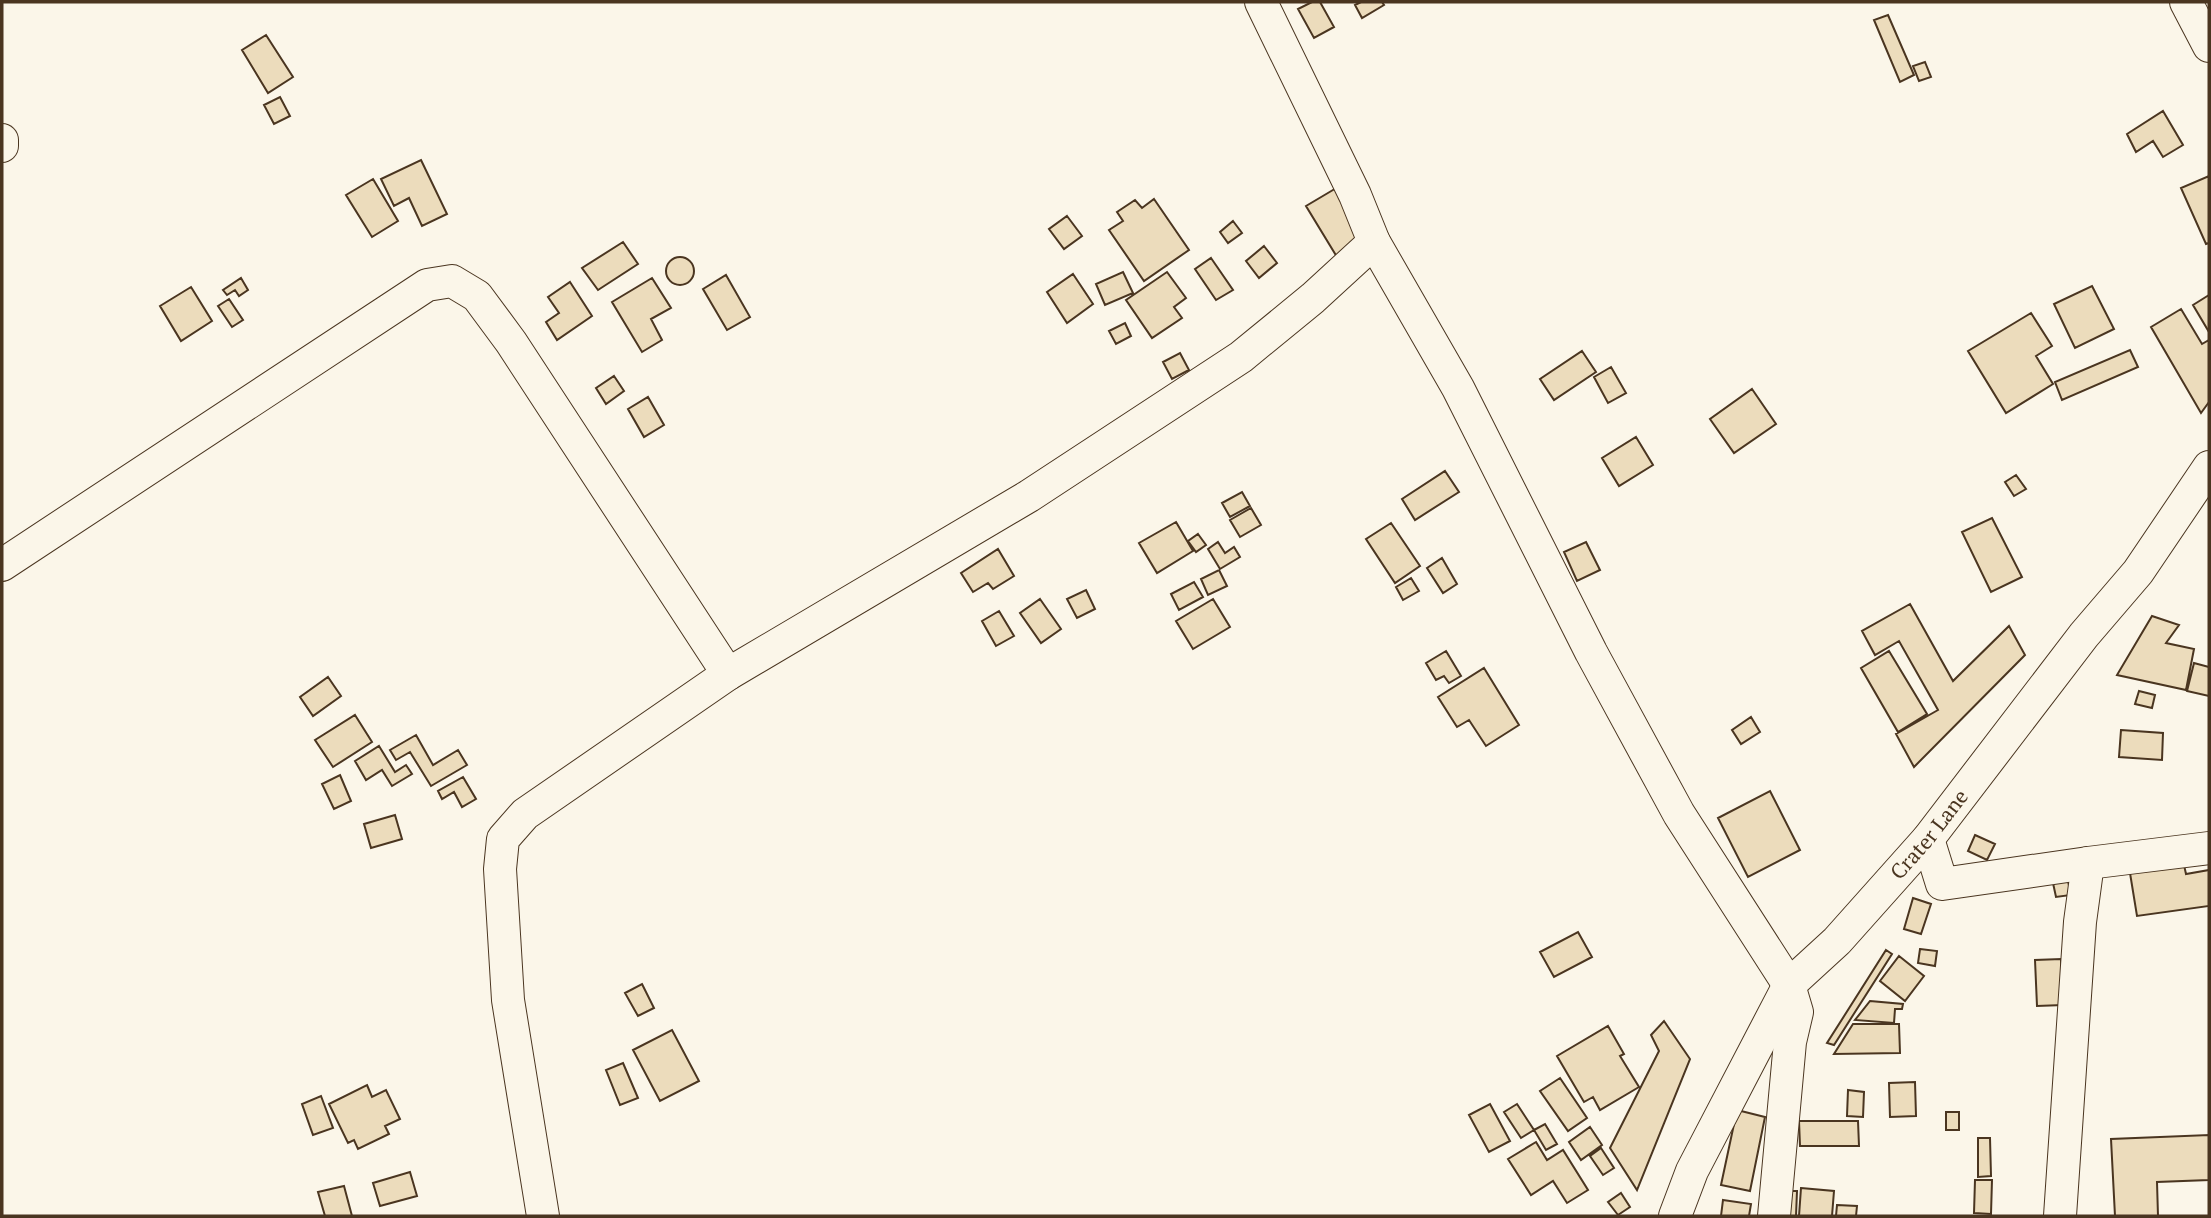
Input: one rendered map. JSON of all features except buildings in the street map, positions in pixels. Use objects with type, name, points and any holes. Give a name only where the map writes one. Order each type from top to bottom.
[{"type":"street","points":[[1261,2],[1355,195],[1374,242],[1458,388],[1591,652],[1679,814],[1789,985],[1797,1012],[1790,1042],[1774,1216]]},
{"type":"street","points":[[2186,2],[2209,46]]},
{"type":"street","points":[[2,140],[2,146]]},
{"type":"street","points":[[543,1216],[508,1000],[500,869],[503,839],[525,814],[728,674],[1029,496],[1241,357],[1374,242]]},
{"type":"street","points":[[2,565],[339,340],[427,285],[452,281],[477,296],[512,342],[728,674]]},
{"type":"street","name":"Crater Lane","points":[[1675,1216],[1692,1171],[1789,985],[1837,941],[1928,839],[2084,635],[2138,572],[2209,467]]},
{"type":"street","points":[[1928,839],[1942,884],[2209,848]]},
{"type":"street","points":[[2060,1216],[2080,922],[2088,863]]}]
